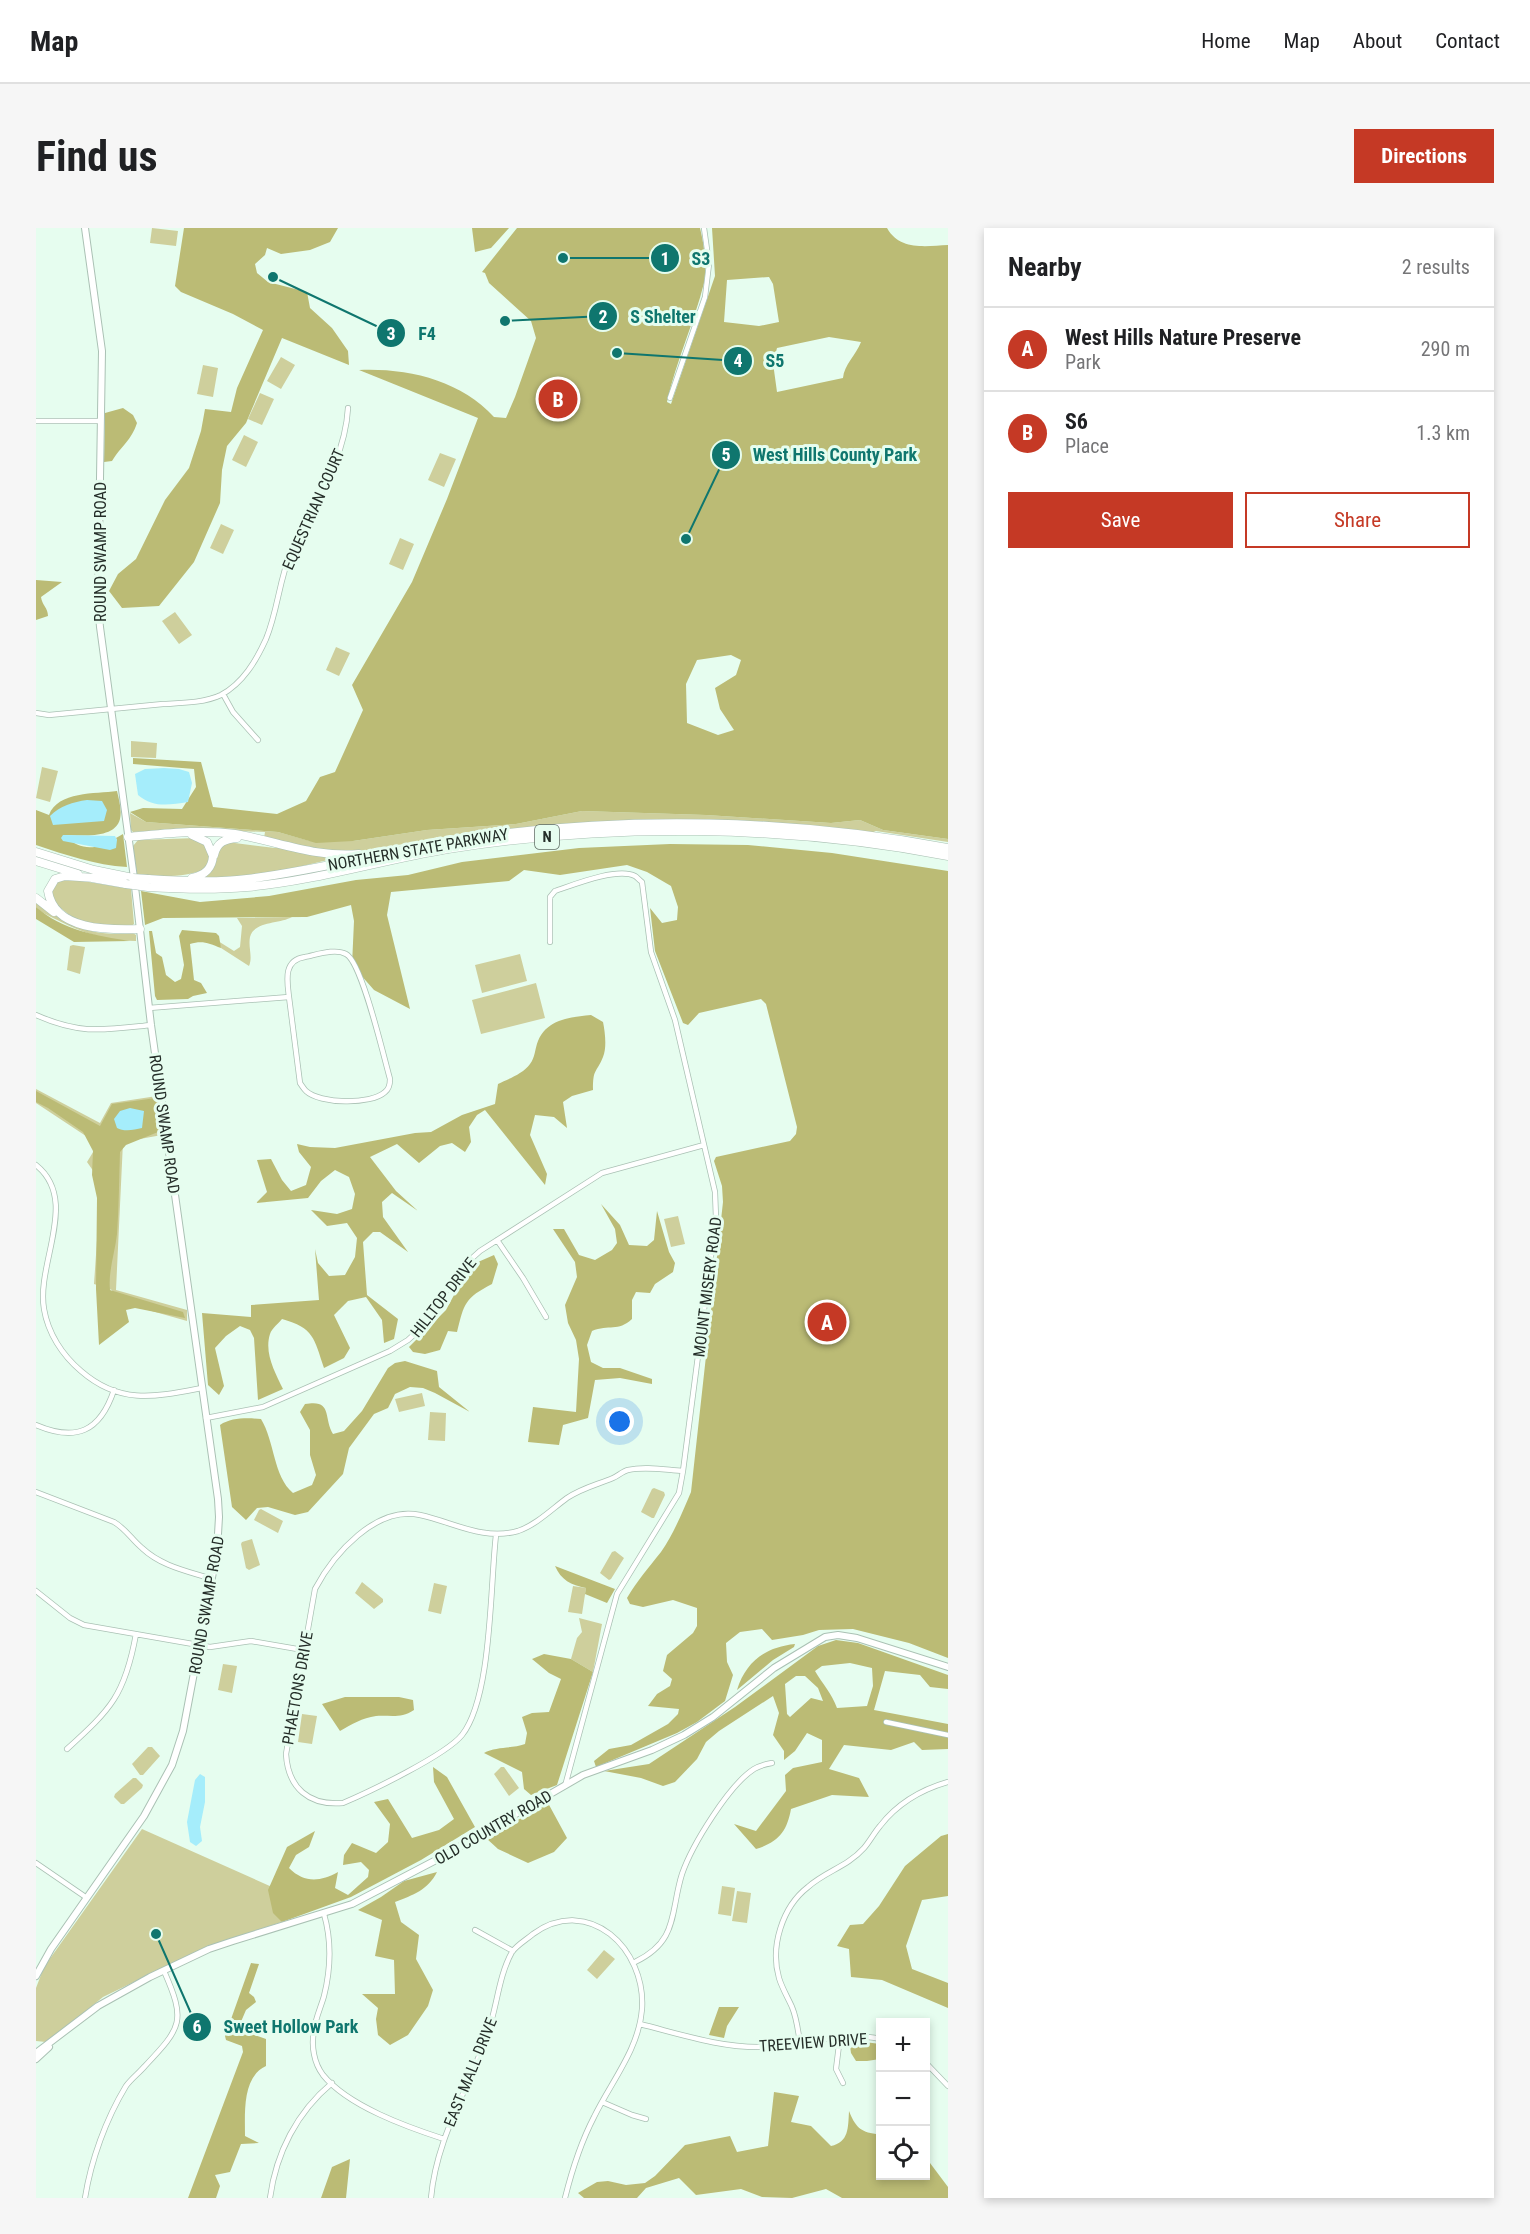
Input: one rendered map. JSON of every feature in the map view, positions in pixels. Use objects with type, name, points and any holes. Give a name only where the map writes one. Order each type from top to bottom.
[{"type":"highway","name":"NORTHERN STATE PARKWAY","points":[[36,861],[95,878],[126,884],[160,880],[248,879],[471,838],[550,830],[677,824],[802,829],[948,848]]},
{"type":"highway","points":[[128,837],[216,832],[251,837],[327,855],[408,848]]},
{"type":"highway","name":"NORTHERN STATE PARKWAY","points":[[36,852],[148,883],[184,889],[249,887],[286,882],[449,849],[599,834],[714,832],[774,835],[879,845],[948,856]]},
{"type":"highway","points":[[179,834],[196,836],[205,840],[210,845],[213,856]]},
{"type":"highway","points":[[160,880],[200,876],[211,867],[216,848],[225,839],[251,837]]},
{"type":"highway","points":[[95,878],[65,876],[55,879],[48,891],[52,906],[65,916],[91,927],[140,929]]},
{"type":"highway","points":[[36,898],[63,918],[90,930],[104,932],[140,929]]},
{"type":"street","name":"ROUND SWAMP ROAD","points":[[36,1976],[51,1949],[144,1816],[172,1765],[183,1731],[212,1579],[217,1551],[219,1517],[151,1024],[98,605],[102,337],[85,228]]},
{"type":"street","points":[[670,398],[705,297],[709,264],[704,228]]},
{"type":"street","name":"EQUESTRIAN COURT","points":[[36,713],[49,715],[193,702],[223,694],[245,675],[266,638],[275,615],[285,568],[337,459],[346,428],[348,408]]},
{"type":"street","points":[[36,422],[100,421]]},
{"type":"street","points":[[223,694],[233,712],[258,740]]},
{"type":"street","name":"MOUNT MISERY ROAD","points":[[550,942],[552,916],[550,897],[555,891],[612,874],[624,873],[635,876],[642,882],[651,952],[675,1020],[712,1174],[716,1218],[683,1471],[678,1493],[617,1594],[565,1786]]},
{"type":"street","points":[[340,951],[349,955],[356,965],[369,1002],[390,1079],[389,1087],[384,1094],[352,1102],[307,1093],[300,1083],[289,998],[287,975],[290,964],[298,958],[340,951]]},
{"type":"street","points":[[149,1008],[289,998]]},
{"type":"street","points":[[36,1015],[81,1030],[151,1024]]},
{"type":"street","name":"HILLTOP DRIVE","points":[[206,1418],[240,1413],[277,1402],[376,1358],[408,1340],[431,1316],[460,1269],[480,1251],[602,1173],[704,1145]]},
{"type":"street","points":[[36,1165],[51,1181],[57,1205],[44,1280],[44,1309],[53,1336],[72,1363],[87,1376],[125,1395],[148,1397],[202,1388]]},
{"type":"street","points":[[497,1240],[546,1317]]},
{"type":"street","points":[[36,1310],[44,1309]]},
{"type":"street","points":[[36,1425],[52,1432],[65,1434],[87,1430],[103,1415],[114,1390]]},
{"type":"street","name":"PHAETONS DRIVE","points":[[496,1535],[485,1666],[474,1712],[461,1737],[433,1757],[344,1803],[331,1804],[316,1801],[305,1795],[291,1778],[287,1767],[288,1743],[315,1589],[330,1566],[358,1534],[367,1527],[391,1518],[418,1515],[475,1532],[496,1535],[525,1528],[583,1488],[614,1478],[626,1470],[683,1471]]},
{"type":"street","points":[[36,1492],[114,1522],[123,1527],[141,1547],[158,1560],[212,1579]]},
{"type":"street","points":[[36,1592],[70,1618],[84,1625],[198,1646],[220,1647],[251,1641],[303,1650]]},
{"type":"street","points":[[67,1749],[96,1722],[117,1697],[128,1671],[136,1634]]},
{"type":"street","name":"OLD COUNTRY ROAD","points":[[36,2054],[108,2000],[164,1971],[209,1949],[352,1904],[596,1769],[652,1750],[684,1735],[713,1717],[774,1668],[825,1637],[838,1635],[857,1638],[948,1667]]},
{"type":"street","points":[[886,1722],[948,1735]]},
{"type":"street","points":[[635,1962],[649,1955],[670,1928],[683,1873],[715,1813],[732,1790],[755,1768],[772,1763]]},
{"type":"street","points":[[800,2043],[796,2018],[777,1966],[779,1936],[789,1907],[807,1887],[847,1865],[864,1848],[891,1813],[904,1802],[916,1794],[948,1782]]},
{"type":"street","points":[[36,1863],[87,1898]]},
{"type":"street","points":[[324,1914],[330,1939],[329,1968],[312,2042],[318,2066],[332,2084],[354,2099],[393,2121],[444,2139]]},
{"type":"street","name":"EAST MALL DRIVE","points":[[430,2198],[444,2139],[488,2033],[500,1987],[513,1952],[540,1929],[554,1924],[579,1922],[596,1925],[618,1939],[635,1962],[642,2007],[640,2024],[623,2066],[582,2143],[565,2198]]},
{"type":"street","points":[[474,1930],[513,1952]]},
{"type":"street","points":[[85,2198],[104,2130],[127,2085],[169,2042],[177,2025],[179,2007],[164,1971]]},
{"type":"street","name":"TREEVIEW DRIVE","points":[[640,2024],[741,2047],[764,2047],[840,2037],[876,2038]]},
{"type":"street","points":[[36,2060],[60,2036]]},
{"type":"street","points":[[840,2037],[836,2069],[843,2084]]},
{"type":"street","points":[[36,2045],[43,2048]]},
{"type":"street","points":[[930,2067],[948,2086]]},
{"type":"street","points":[[270,2198],[279,2158],[290,2134],[309,2104],[332,2084]]},
{"type":"street","points":[[602,2102],[646,2119]]},
{"type":"green space","points":[[152,228],[178,231],[176,246],[150,243]]},
{"type":"green space","points":[[281,357],[295,365],[281,389],[267,381]]},
{"type":"green space","points":[[203,365],[218,368],[213,397],[197,394]]},
{"type":"green space","points":[[260,393],[274,399],[262,425],[248,419]]},
{"type":"green space","points":[[244,435],[258,442],[246,467],[232,460]]},
{"type":"green space","points":[[440,453],[456,459],[444,487],[428,480]]},
{"type":"green space","points":[[221,524],[234,530],[223,554],[210,548]]},
{"type":"green space","points":[[400,538],[414,544],[403,570],[389,564]]},
{"type":"green space","points":[[175,612],[192,635],[179,644],[162,621]]},
{"type":"green space","points":[[336,647],[350,653],[339,676],[326,670]]},
{"type":"green space","points":[[131,741],[157,743],[156,758],[131,757]]},
{"type":"green space","points":[[42,767],[58,771],[50,802],[36,798]]},
{"type":"green space","points":[[582,811],[706,815],[831,823],[860,820],[883,830],[948,839],[948,842],[876,831],[871,833],[722,821],[533,828],[456,835],[351,853],[332,853],[264,838],[265,832],[180,829],[133,832],[130,813],[146,822],[278,832],[310,841],[353,841],[427,830],[516,824]]},
{"type":"green space","points":[[197,838],[205,842],[212,852],[206,869],[172,876],[137,874],[133,846],[138,840]]},
{"type":"green space","points":[[227,842],[275,848],[283,846],[332,859],[257,875],[205,878],[219,848]]},
{"type":"green space","points":[[65,878],[131,889],[134,924],[107,926],[88,924],[71,916],[52,900],[54,887]]},
{"type":"green space","points":[[36,902],[59,918],[81,928],[104,933],[133,933],[136,935],[136,941],[110,939],[74,928],[40,911],[36,907]]},
{"type":"green space","points":[[292,917],[262,925],[252,932],[249,966],[221,948],[218,941],[234,951],[240,947],[242,926],[237,918]]},
{"type":"green space","points":[[70,946],[85,947],[80,974],[67,970]]},
{"type":"green space","points":[[520,954],[527,981],[482,993],[475,965]]},
{"type":"green space","points":[[536,983],[545,1018],[481,1034],[472,1000]]},
{"type":"green space","points":[[36,1089],[100,1123],[111,1103],[157,1096],[162,1135],[123,1142],[116,1290],[187,1310],[187,1321],[134,1306],[117,1312],[112,1290],[94,1284],[101,1182],[87,1162],[98,1144],[36,1103]]},
{"type":"green space","points":[[678,1216],[685,1244],[671,1247],[664,1219]]},
{"type":"green space","points":[[422,1393],[425,1406],[399,1412],[395,1399]]},
{"type":"green space","points":[[430,1412],[446,1413],[445,1441],[428,1440]]},
{"type":"green space","points":[[654,1488],[664,1492],[665,1495],[652,1518],[641,1512]]},
{"type":"green space","points":[[261,1509],[283,1521],[278,1533],[254,1520]]},
{"type":"green space","points":[[252,1539],[260,1565],[249,1570],[246,1568],[241,1544]]},
{"type":"green space","points":[[615,1551],[624,1558],[609,1580],[600,1573],[612,1552]]},
{"type":"green space","points":[[362,1582],[383,1599],[383,1602],[374,1609],[355,1593]]},
{"type":"green space","points":[[434,1583],[447,1586],[441,1614],[428,1611]]},
{"type":"green space","points":[[573,1586],[586,1588],[582,1614],[568,1612]]},
{"type":"green space","points":[[579,1618],[602,1624],[593,1672],[571,1659],[577,1638],[582,1632]]},
{"type":"green space","points":[[223,1664],[237,1666],[232,1693],[218,1690]]},
{"type":"green space","points":[[302,1714],[317,1716],[312,1744],[298,1742]]},
{"type":"green space","points":[[148,1747],[152,1747],[160,1756],[143,1775],[140,1775],[132,1764]]},
{"type":"green space","points":[[504,1767],[519,1788],[509,1796],[494,1774]]},
{"type":"green space","points":[[133,1778],[143,1785],[142,1788],[124,1804],[121,1804],[114,1797],[115,1794]]},
{"type":"green space","points":[[142,1829],[272,1887],[282,1922],[208,1946],[103,1997],[53,2038],[46,2042],[36,2041],[36,1988],[44,1967]]},
{"type":"green space","points":[[722,1886],[735,1888],[731,1916],[718,1914]]},
{"type":"green space","points":[[737,1891],[751,1893],[747,1923],[732,1921]]},
{"type":"green space","points":[[604,1950],[615,1959],[597,1979],[587,1970]]},
{"type":"shaded area","points":[[184,228],[338,228],[330,242],[310,250],[281,254],[267,248],[265,255],[255,264],[257,273],[268,282],[307,292],[310,308],[332,328],[348,351],[349,365],[282,338],[246,423],[227,446],[222,470],[220,503],[194,562],[159,606],[122,608],[109,591],[118,574],[136,559],[165,500],[189,468],[201,431],[205,409],[231,412],[237,388],[263,330],[233,314],[181,292],[175,286]]},
{"type":"shaded area","points":[[472,228],[509,228],[491,248],[475,252]]},
{"type":"shaded area","points":[[517,228],[700,228],[705,255],[704,283],[671,387],[667,402],[671,404],[715,276],[712,228],[887,228],[892,235],[906,244],[914,246],[948,245],[948,839],[883,830],[860,820],[831,823],[706,815],[582,811],[516,824],[427,830],[353,841],[316,843],[278,832],[146,822],[130,812],[143,808],[182,809],[196,787],[194,769],[133,764],[133,758],[201,762],[213,807],[277,814],[306,801],[320,777],[335,772],[363,710],[352,685],[412,582],[478,418],[359,370],[396,371],[432,379],[465,394],[494,417],[506,418],[536,338],[531,321],[489,283],[485,273],[482,272]],"holes":[[[769,277],[773,284],[779,322],[759,326],[724,322],[727,280]],[[829,337],[861,342],[843,378],[777,392],[773,363],[777,348]],[[731,655],[741,660],[736,675],[715,688],[720,709],[734,730],[718,735],[687,723],[686,684],[697,660]]]},
{"type":"shaded area","points":[[123,408],[133,415],[137,423],[135,429],[112,461],[104,462],[105,413]]},
{"type":"shaded area","points":[[36,580],[62,582],[41,597],[48,616],[36,620]]},
{"type":"shaded area","points":[[117,791],[121,816],[117,826],[95,835],[63,835],[77,844],[95,847],[117,840],[116,838],[123,834],[127,867],[92,862],[36,845],[36,810],[49,815],[54,807],[69,798]]},
{"type":"shaded area","points":[[670,844],[748,845],[832,853],[948,871],[948,1658],[909,1643],[853,1629],[819,1630],[772,1640],[762,1629],[740,1632],[726,1643],[727,1662],[733,1675],[725,1701],[697,1722],[677,1733],[596,1767],[594,1761],[609,1749],[631,1745],[668,1724],[678,1714],[679,1709],[648,1706],[657,1694],[670,1686],[672,1679],[663,1671],[667,1655],[693,1633],[697,1626],[697,1608],[673,1600],[643,1607],[630,1604],[627,1598],[666,1545],[691,1492],[723,1202],[722,1186],[714,1161],[716,1157],[790,1141],[796,1134],[797,1127],[766,1004],[761,999],[699,1013],[688,1025],[683,1023],[655,951],[650,908],[662,923],[677,920],[678,907],[671,886],[647,872],[627,865],[560,875],[524,870],[509,881],[391,892],[387,915],[410,1009],[374,990],[352,965],[354,921],[351,905],[307,917],[163,918],[145,925],[141,891],[200,902],[269,896],[356,880],[408,875],[462,862],[579,848]]},
{"type":"shaded area","points":[[36,907],[68,927],[130,941],[74,942],[36,919]]},
{"type":"shaded area","points":[[182,930],[216,933],[219,936],[221,948],[198,942],[190,944],[194,980],[201,983],[207,993],[188,999],[157,1000],[149,931],[152,931],[156,953],[162,957],[166,975],[175,982],[181,979],[184,965],[179,936]]},
{"type":"shaded area","points":[[591,1015],[603,1022],[605,1040],[603,1057],[594,1074],[593,1090],[572,1096],[563,1102],[567,1128],[554,1117],[535,1115],[530,1135],[547,1174],[545,1185],[485,1110],[477,1115],[469,1127],[471,1142],[465,1152],[452,1143],[440,1146],[419,1163],[397,1144],[370,1157],[396,1191],[418,1211],[392,1193],[382,1202],[383,1217],[408,1252],[380,1232],[373,1232],[363,1242],[367,1295],[398,1319],[394,1339],[384,1343],[382,1320],[366,1297],[348,1301],[334,1315],[350,1348],[344,1358],[324,1368],[315,1342],[307,1331],[293,1322],[282,1319],[271,1332],[268,1348],[271,1362],[283,1389],[258,1400],[254,1338],[250,1330],[240,1326],[215,1348],[224,1386],[219,1395],[208,1385],[202,1313],[251,1317],[251,1305],[319,1300],[315,1249],[318,1263],[329,1276],[345,1275],[355,1257],[357,1238],[347,1223],[327,1226],[311,1210],[337,1214],[352,1209],[355,1194],[349,1177],[335,1170],[321,1181],[308,1198],[256,1203],[267,1192],[257,1160],[271,1159],[282,1180],[291,1191],[306,1185],[311,1167],[299,1152],[297,1144],[335,1148],[431,1132],[462,1115],[495,1104],[498,1084],[527,1068],[532,1062],[538,1041],[547,1028],[560,1020]]},
{"type":"shaded area","points":[[36,1091],[100,1126],[112,1104],[156,1098],[158,1132],[126,1145],[120,1152],[117,1234],[110,1290],[183,1312],[185,1318],[135,1308],[126,1310],[129,1322],[99,1345],[96,1289],[97,1198],[92,1175],[93,1151],[83,1132],[36,1102]]},
{"type":"shaded area","points":[[601,1204],[620,1225],[629,1245],[647,1246],[654,1240],[657,1211],[669,1252],[675,1263],[673,1272],[655,1284],[650,1293],[636,1292],[632,1300],[632,1319],[618,1327],[592,1331],[587,1345],[591,1362],[603,1368],[620,1368],[652,1379],[652,1384],[620,1378],[595,1380],[588,1418],[563,1425],[559,1445],[528,1442],[533,1407],[576,1412],[579,1359],[576,1340],[568,1323],[565,1305],[577,1277],[575,1262],[553,1229],[564,1229],[579,1255],[595,1260],[612,1250],[617,1243],[615,1229]]},
{"type":"shaded area","points":[[494,1255],[498,1264],[492,1284],[476,1293],[467,1302],[457,1332],[448,1331],[440,1350],[425,1354],[413,1352],[409,1347],[446,1310],[461,1282],[478,1262]]},
{"type":"shaded area","points":[[405,1361],[437,1371],[439,1387],[470,1412],[423,1388],[410,1387],[395,1394],[388,1408],[374,1414],[349,1448],[343,1474],[308,1512],[295,1515],[268,1507],[257,1508],[246,1520],[232,1507],[220,1425],[235,1419],[261,1419],[282,1478],[293,1493],[312,1485],[316,1475],[310,1455],[310,1430],[300,1412],[305,1404],[314,1403],[324,1407],[333,1434],[344,1431],[362,1411],[388,1368],[395,1363]]},
{"type":"shaded area","points":[[555,1566],[615,1589],[607,1603],[585,1594],[586,1588],[567,1581]]},
{"type":"shaded area","points":[[836,1640],[858,1643],[948,1675],[948,1689],[930,1687],[920,1675],[885,1671],[874,1710],[948,1724],[948,1749],[922,1750],[914,1742],[891,1750],[844,1745],[829,1769],[859,1778],[869,1797],[832,1795],[791,1809],[781,1835],[771,1843],[756,1849],[734,1824],[756,1831],[786,1791],[785,1775],[793,1768],[822,1762],[822,1740],[807,1733],[795,1751],[784,1760],[784,1751],[773,1735],[779,1713],[773,1696],[706,1742],[697,1759],[675,1782],[663,1786],[641,1778],[604,1771],[649,1764],[735,1707],[818,1646]],"holes":[[[850,1663],[872,1668],[873,1686],[867,1706],[837,1708],[815,1671],[822,1666]],[[796,1676],[805,1676],[818,1688],[823,1701],[811,1698],[790,1717],[787,1714],[785,1684]]]},
{"type":"shaded area","points":[[795,1644],[737,1690],[746,1671],[758,1657],[775,1648]]},
{"type":"shaded area","points":[[544,1654],[571,1659],[593,1672],[557,1785],[531,1795],[524,1789],[522,1772],[484,1753],[525,1744],[527,1733],[522,1717],[532,1713],[549,1712],[561,1679],[549,1673],[532,1659]]},
{"type":"shaded area","points":[[345,1697],[399,1697],[413,1700],[414,1710],[400,1716],[366,1718],[340,1731],[322,1704]]},
{"type":"shaded area","points":[[433,1767],[447,1777],[475,1827],[421,1860],[351,1897],[282,1922],[273,1913],[268,1890],[287,1847],[315,1831],[309,1847],[296,1855],[289,1868],[300,1876],[312,1879],[325,1878],[338,1872],[335,1888],[348,1895],[368,1877],[369,1870],[361,1862],[343,1865],[344,1855],[352,1843],[376,1853],[388,1842],[390,1824],[374,1802],[388,1799],[412,1838],[439,1830],[454,1819],[434,1782]]},
{"type":"shaded area","points":[[548,1803],[567,1838],[554,1852],[528,1863],[498,1849],[486,1838]]},
{"type":"shaded area","points":[[948,1834],[948,1896],[922,1900],[906,1946],[912,1969],[948,1983],[948,2008],[882,1980],[851,1977],[849,1949],[837,1946],[850,1925],[863,1924],[879,1906],[905,1866],[941,1836]]},
{"type":"shaded area","points":[[437,1872],[425,1888],[395,1902],[401,1922],[419,1935],[416,1959],[433,1990],[428,2006],[408,2035],[390,2045],[378,2035],[376,2019],[378,2008],[362,1994],[395,1994],[394,1960],[375,1956],[382,1920],[358,1910],[404,1881]]},
{"type":"shaded area","points":[[251,1963],[259,1964],[249,1993],[256,2002],[246,2010],[240,2024],[244,2031],[266,2039],[266,2066],[253,2078],[246,2096],[245,2107],[245,2136],[259,2143],[241,2144],[230,2172],[215,2175],[220,2186],[216,2198],[188,2198],[243,2052],[242,2046],[226,2040],[225,2036]]},
{"type":"shaded area","points":[[719,2007],[739,2007],[727,2026],[724,2038],[709,2035]]},
{"type":"shaded area","points":[[857,2041],[876,2043],[876,2060],[856,2061],[850,2046]]},
{"type":"shaded area","points":[[774,2092],[799,2096],[791,2122],[811,2126],[831,2146],[844,2138],[848,2128],[849,2111],[859,2127],[866,2132],[876,2134],[876,2180],[930,2180],[930,2163],[948,2187],[948,2198],[842,2198],[826,2189],[792,2198],[762,2197],[741,2189],[696,2195],[679,2178],[646,2188],[637,2198],[584,2198],[578,2193],[597,2182],[608,2181],[626,2185],[645,2183],[655,2176],[685,2145],[730,2136],[737,2152],[768,2146]]},
{"type":"shaded area","points":[[350,2159],[346,2198],[321,2198],[332,2167]]},
{"type":"water","points":[[164,768],[189,772],[192,783],[188,802],[155,804],[138,795],[135,774],[145,769]]},
{"type":"water","points":[[87,800],[102,801],[107,810],[104,821],[53,825],[50,816],[58,810]]},
{"type":"water","points":[[63,835],[115,836],[116,848],[110,850],[63,841],[61,838]]},
{"type":"water","points":[[130,1108],[144,1111],[142,1128],[126,1130],[117,1128],[114,1119],[120,1111]]},
{"type":"water","points":[[200,1774],[205,1777],[205,1802],[200,1827],[202,1841],[196,1846],[190,1842],[187,1822],[195,1780]]},
{"type":"place","name":"S3","points":[[563,258]]},
{"type":"place","name":"F4","points":[[273,277]]},
{"type":"place","name":"S Shelter","points":[[505,321]]},
{"type":"place","name":"S5","points":[[617,353]]},
{"type":"place","name":"S6","points":[[558,399]]},
{"type":"place","name":"West Hills County Park","points":[[686,539]]},
{"type":"place","name":"West Hills Nature Preserve","points":[[827,1322]]},
{"type":"place","name":"Sweet Hollow Park","points":[[156,1934]]}]
